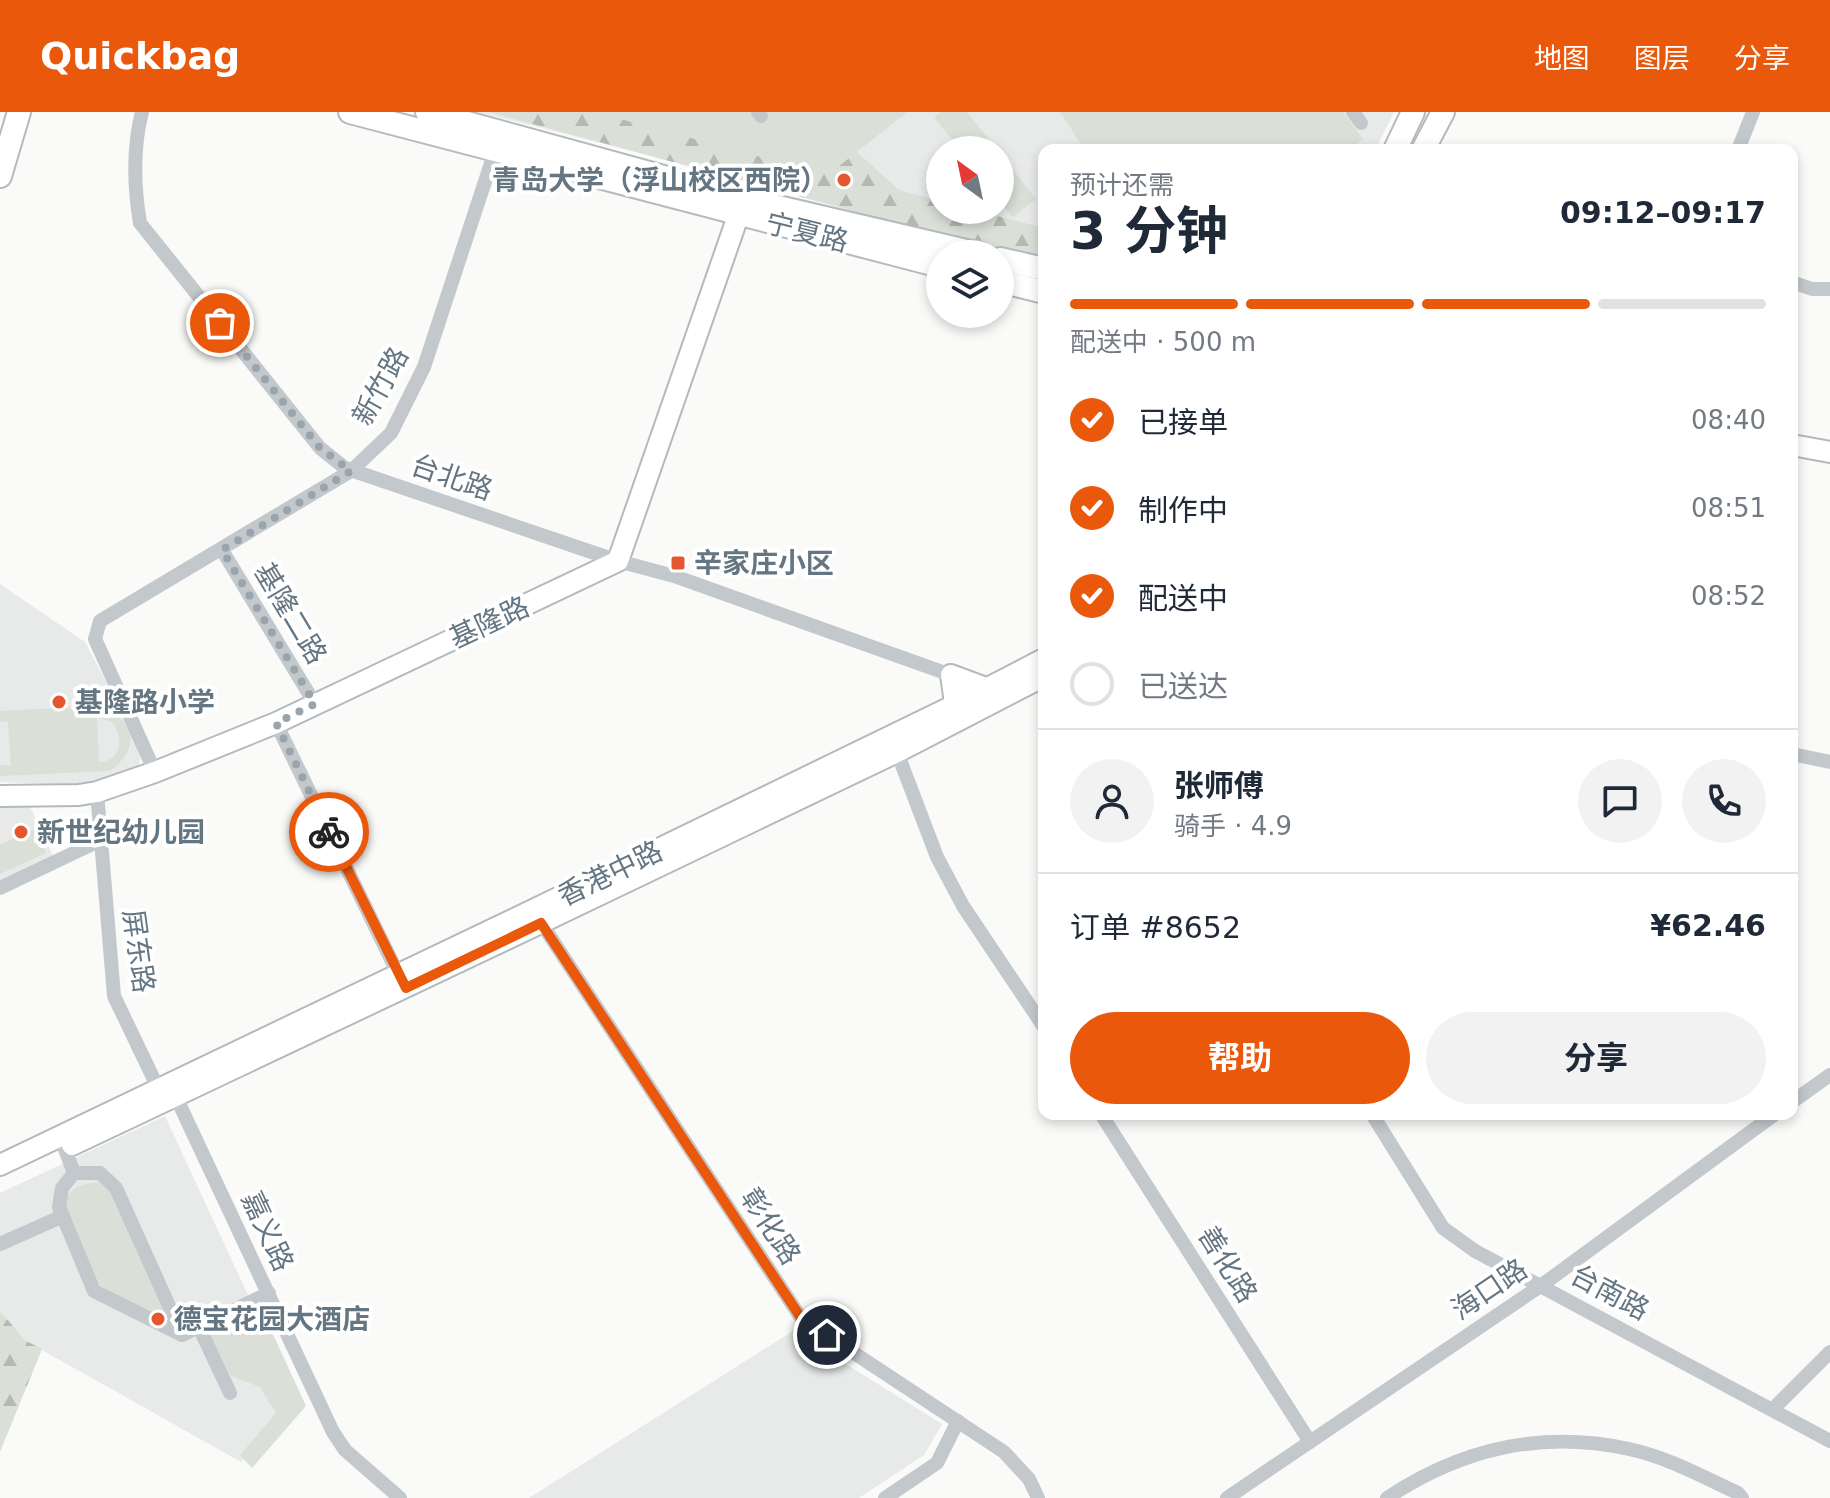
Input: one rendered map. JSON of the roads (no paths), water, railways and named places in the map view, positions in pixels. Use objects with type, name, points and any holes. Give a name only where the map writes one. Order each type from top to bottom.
[{"type":"main road","points":[[0,176],[19,112]]},
{"type":"main road","name":"宁夏路","points":[[350,112],[498,141],[926,262]]},
{"type":"main road","name":"宁夏路","points":[[427,112],[498,141]]},
{"type":"main road","points":[[1398,144],[1413,112]]},
{"type":"main road","points":[[1426,144],[1443,112]]},
{"type":"main road","points":[[618,561],[740,207]]},
{"type":"main road","name":"宁夏路","points":[[740,207],[926,244]]},
{"type":"main road","points":[[1014,262],[1038,268]]},
{"type":"main road","points":[[1014,284],[1038,290]]},
{"type":"main road","points":[[1798,432],[1830,438]]},
{"type":"main road","points":[[1798,446],[1830,452]]},
{"type":"main road","name":"基隆路","points":[[0,796],[79,795],[155,772],[276,723],[618,561]]},
{"type":"main road","name":"香港中路","points":[[996,693],[1038,663]]},
{"type":"main road","points":[[951,675],[996,693]]},
{"type":"main road","points":[[951,675],[957,713]]},
{"type":"main road","name":"香港中路","points":[[0,1165],[62,1142],[167,1093],[996,693],[1038,678]]},
{"type":"main road","name":"香港中路","points":[[537,917],[897,752],[957,713]]},
{"type":"main road","name":"香港中路","points":[[0,1179],[62,1142]]},
{"type":"street","name":"台北路","points":[[142,112],[137,131],[136,198],[140,223],[320,448],[351,471],[618,561],[674,576],[951,675]]},
{"type":"street","points":[[1740,144],[1753,112]]},
{"type":"street","name":"新竹路","points":[[155,772],[95,639],[100,621],[351,471],[391,433],[424,367],[498,141]]},
{"type":"street","points":[[1798,284],[1812,289],[1830,289]]},
{"type":"street","name":"基隆二路","points":[[222,550],[315,704]]},
{"type":"street","points":[[276,723],[402,981]]},
{"type":"street","points":[[897,752],[937,857],[963,906],[1038,1018]]},
{"type":"street","points":[[1798,755],[1830,762]]},
{"type":"street","name":"屏东路","points":[[97,792],[114,996],[167,1093]]},
{"type":"street","points":[[0,888],[101,840]]},
{"type":"street","name":"彰化路","points":[[537,917],[801,1318],[1004,1452],[1029,1479],[1038,1498]]},
{"type":"street","points":[[1798,1098],[1830,1075]]},
{"type":"street","name":"嘉义路","points":[[167,1093],[269,1293],[333,1432],[345,1450],[400,1498]]},
{"type":"street","name":"善化路","points":[[1105,1120],[1310,1442]]},
{"type":"street","name":"台南路","points":[[1376,1120],[1443,1228],[1475,1251],[1830,1441]]},
{"type":"street","name":"海口路","points":[[1227,1498],[1542,1285],[1767,1120]]},
{"type":"street","points":[[62,1142],[74,1173]]},
{"type":"street","points":[[74,1173],[62,1188],[59,1207],[94,1291],[182,1335]]},
{"type":"street","points":[[74,1173],[100,1173],[116,1188],[182,1335]]},
{"type":"street","points":[[0,1244],[63,1216]]},
{"type":"street","points":[[182,1335],[269,1293]]},
{"type":"street","points":[[199,1327],[230,1393]]},
{"type":"street","points":[[1773,1409],[1830,1352]]},
{"type":"street","points":[[885,1498],[937,1463],[958,1421]]},
{"type":"street","points":[[1387,1498],[1479,1453],[1526,1441],[1576,1441],[1630,1449],[1673,1463],[1738,1493],[1742,1498]]},
{"type":"place","name":"青岛大学（浮山校区西院）","points":[[844,180]]},
{"type":"place","name":"辛家庄小区","points":[[678,563]]},
{"type":"place","name":"基隆路小学","points":[[59,702]]},
{"type":"place","name":"新世纪幼儿园","points":[[21,832]]},
{"type":"place","name":"德宝花园大酒店","points":[[158,1319]]}]
